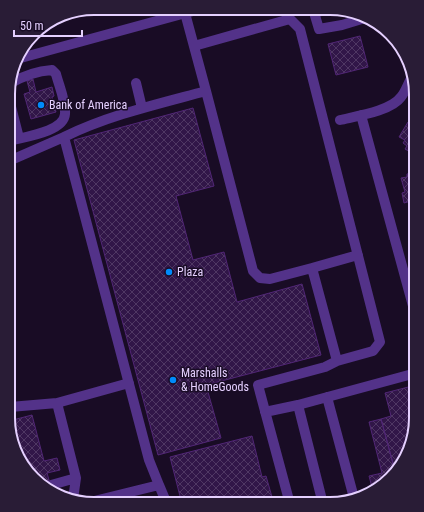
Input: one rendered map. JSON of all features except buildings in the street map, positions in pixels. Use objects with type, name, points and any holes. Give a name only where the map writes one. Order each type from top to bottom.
[{"type":"street","points":[[27,52],[167,15]]},
{"type":"street","points":[[189,15],[194,46],[253,271],[260,278],[270,278],[358,255]]},
{"type":"street","points":[[315,15],[319,28],[342,25],[358,20]]},
{"type":"street","points":[[194,46],[290,19],[300,29],[380,342],[373,352],[337,361],[325,367],[258,385],[288,497]]},
{"type":"street","points":[[15,139],[49,130],[63,120],[66,115],[56,74],[52,70],[17,80]]},
{"type":"street","points":[[136,83],[142,108]]},
{"type":"street","points":[[340,120],[362,115],[394,104],[401,97],[408,84]]},
{"type":"street","points":[[15,158],[80,129],[142,108],[206,91]]},
{"type":"street","points":[[362,115],[409,291]]},
{"type":"street","points":[[15,122],[19,138]]},
{"type":"street","points":[[64,137],[149,460],[164,497]]},
{"type":"street","points":[[312,268],[337,361]]},
{"type":"street","points":[[265,412],[298,405],[409,376]]},
{"type":"street","points":[[15,405],[57,403],[129,383]]},
{"type":"street","points":[[327,397],[353,494]]},
{"type":"street","points":[[57,403],[76,478],[74,494]]},
{"type":"street","points":[[298,405],[321,497]]},
{"type":"street","points":[[52,485],[76,478]]},
{"type":"street","points":[[111,497],[160,485]]},
{"type":"place","name":"Bank of America","points":[[41,105]]},
{"type":"place","name":"Plaza","points":[[169,272]]},
{"type":"place","name":"Marshalls & HomeGoods","points":[[173,380]]}]
